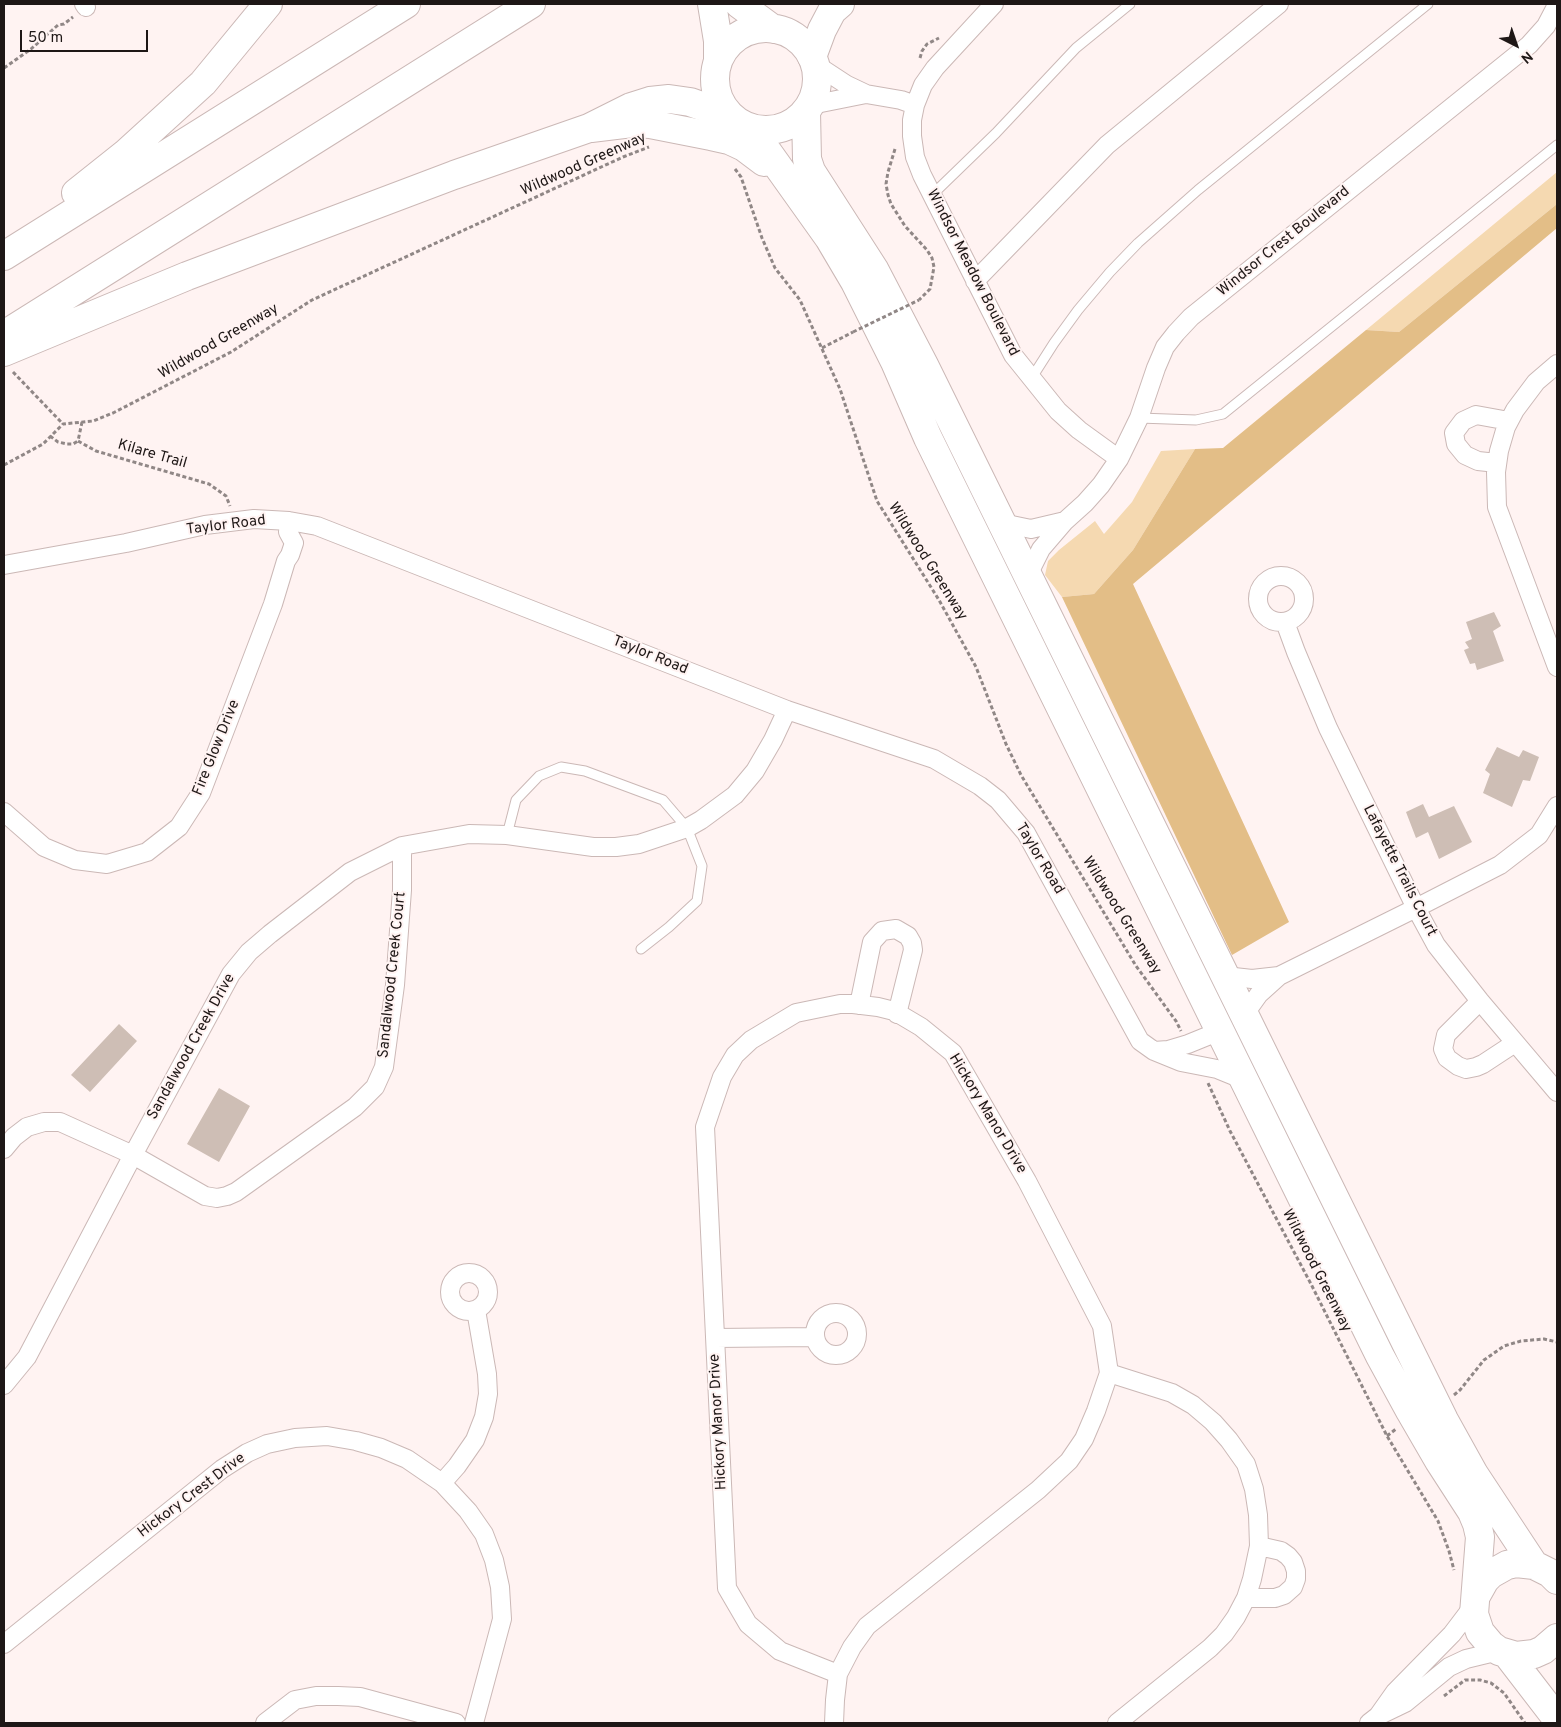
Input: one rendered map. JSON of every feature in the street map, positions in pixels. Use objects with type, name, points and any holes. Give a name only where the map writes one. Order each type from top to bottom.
[{"type":"main road","points":[[8,254],[35,226],[125,154],[203,83],[268,4]]},
{"type":"main road","points":[[8,254],[406,4]]},
{"type":"main road","points":[[4,335],[531,4]]},
{"type":"main road","points":[[712,4],[718,41],[715,86],[720,102],[762,144],[829,238],[855,282],[895,362],[951,485],[1384,1364],[1439,1461],[1472,1512],[1480,1536],[1474,1614],[1480,1632],[1485,1639],[1503,1652],[1557,1719]]},
{"type":"main road","points":[[739,4],[772,29]]},
{"type":"main road","points":[[814,60],[822,30],[832,12],[840,4]]},
{"type":"main road","points":[[7,361],[196,272],[454,175],[589,128],[631,107],[650,100],[669,98],[690,102],[760,130],[777,130],[793,123],[808,109],[814,98],[818,81],[814,60],[803,43],[796,37],[781,30],[756,29],[740,36],[727,46],[718,61]]},
{"type":"main road","points":[[808,109],[807,159],[811,171],[869,262],[894,306],[1444,1420],[1474,1474],[1548,1569]]},
{"type":"main road","points":[[589,128],[632,123],[650,124],[729,140],[744,147],[787,180]]},
{"type":"main road","points":[[1220,1031],[1241,1038],[1263,1053]]},
{"type":"main road","points":[[1475,1600],[1485,1580],[1499,1568],[1516,1563],[1548,1569]]},
{"type":"main road","points":[[1503,1652],[1525,1656],[1534,1654],[1550,1645],[1557,1638]]},
{"type":"street","name":"Windsor Meadow Boulevard","points":[[994,4],[935,68],[923,85],[915,105],[912,136],[915,157],[1012,355],[1058,411],[1079,430],[1119,459]]},
{"type":"street","points":[[975,281],[1107,145],[1279,4]]},
{"type":"street","name":"Windsor Crest Boulevard","points":[[1028,575],[1041,549],[1065,521],[1085,504],[1119,459],[1139,418],[1165,346],[1191,317],[1529,45],[1546,26],[1557,5]]},
{"type":"street","points":[[814,60],[847,85],[866,94],[901,100],[915,105]]},
{"type":"street","points":[[808,109],[866,94]]},
{"type":"street","points":[[1557,364],[1536,382],[1515,410],[1509,421],[1499,451],[1496,472],[1496,507],[1557,667]]},
{"type":"street","points":[[1497,463],[1478,461],[1464,455],[1456,444],[1454,433],[1463,421],[1476,414],[1509,421]]},
{"type":"street","name":"Taylor Road","points":[[4,565],[126,543],[205,525],[254,519],[289,526],[317,526],[370,545],[788,710],[934,759],[967,778],[998,800],[1026,833],[1140,1040],[1154,1051],[1181,1062],[1218,1070],[1244,1080]]},
{"type":"street","name":"Windsor Crest Boulevard","points":[[1002,523],[1031,529],[1065,521]]},
{"type":"street","name":"Fire Glow Drive","points":[[4,812],[44,847],[75,860],[107,864],[147,852],[179,827],[201,793],[273,604],[294,542],[289,526]]},
{"type":"street","name":"Lafayette Trails Court","points":[[1285,622],[1328,728],[1436,945],[1480,1001],[1557,1092]]},
{"type":"street","name":"Sandalwood Creek Drive","points":[[4,1385],[27,1357],[231,974],[249,952],[350,872],[402,846],[469,834],[507,835],[593,847],[616,847],[640,844],[687,828],[735,795],[755,771],[788,710]]},
{"type":"street","points":[[1244,1015],[1259,994],[1279,976],[1500,864],[1539,835],[1557,806]]},
{"type":"street","name":"Sandalwood Creek Court","points":[[4,1149],[14,1137],[27,1128],[44,1122],[60,1122],[133,1155],[205,1196],[218,1198],[236,1192],[355,1107],[375,1087],[384,1067],[395,985],[402,890],[402,846]]},
{"type":"street","points":[[859,1005],[872,942],[882,931],[896,929],[908,936],[913,950],[897,1014]]},
{"type":"street","points":[[1225,976],[1252,979],[1279,976]]},
{"type":"street","points":[[1480,1001],[1446,1035],[1443,1049],[1447,1058],[1466,1069],[1476,1067],[1515,1043]]},
{"type":"street","name":"Hickory Manor Drive","points":[[834,1723],[834,1700],[838,1674],[852,1647],[867,1626],[1038,1490],[1069,1461],[1084,1439],[1109,1373],[1102,1326],[1027,1181],[953,1053],[921,1026],[894,1011],[878,1007],[840,1004],[796,1013],[751,1040],[735,1055],[722,1076],[706,1127],[727,1588],[748,1624],[780,1651],[838,1674]]},
{"type":"street","points":[[1154,1051],[1168,1050],[1188,1044],[1220,1031]]},
{"type":"street","points":[[442,1483],[457,1466],[475,1440],[484,1417],[487,1402],[486,1374],[476,1310]]},
{"type":"street","points":[[715,1338],[814,1337]]},
{"type":"street","points":[[1109,1373],[1172,1393],[1193,1405],[1214,1422],[1246,1464],[1254,1489],[1258,1515],[1259,1546],[1246,1598],[1224,1634],[1210,1648],[1117,1723]]},
{"type":"street","name":"Hickory Crest Drive","points":[[4,1644],[222,1469],[247,1453],[267,1444],[296,1438],[327,1436],[381,1448],[407,1460],[442,1483],[468,1510],[484,1534],[494,1560],[500,1587],[502,1619],[474,1723]]},
{"type":"street","points":[[1246,1598],[1276,1598],[1284,1595],[1293,1586],[1296,1579],[1293,1562],[1288,1556],[1259,1546]]},
{"type":"street","points":[[1374,1720],[1394,1692],[1452,1634],[1475,1600]]},
{"type":"street","points":[[1374,1720],[1405,1703],[1449,1667],[1466,1659],[1503,1652]]},
{"type":"street","points":[[265,1723],[295,1700],[316,1696],[338,1696],[360,1697],[456,1723]]},
{"type":"lane","points":[[932,195],[996,133],[1069,55],[1130,4]]},
{"type":"lane","points":[[1031,380],[1054,343],[1078,310],[1110,272],[1138,243],[1213,178],[1428,4]]},
{"type":"lane","points":[[1139,418],[1196,420],[1223,414],[1557,145]]},
{"type":"lane","points":[[507,835],[516,800],[539,776],[561,766],[585,771],[663,800],[687,828],[702,866],[698,901],[641,949]]},
{"type":"path","points":[[4,68],[31,49],[58,26],[64,24],[85,5]]},
{"type":"path","name":"Wildwood Greenway","points":[[63,424],[93,421],[114,413],[231,352],[312,300],[623,157],[655,145]]},
{"type":"path","points":[[822,348],[920,300],[930,288],[934,268],[932,258],[905,226],[891,204],[888,195],[886,184],[896,145]]},
{"type":"path","name":"Wildwood Greenway","points":[[731,163],[741,177],[762,238],[775,268],[800,300],[822,348],[845,404],[868,480],[877,501],[939,600],[976,667],[1006,744],[1021,775],[1136,966],[1176,1021],[1188,1044]]},
{"type":"path","points":[[4,465],[43,444],[63,424],[7,361]]},
{"type":"path","points":[[50,436],[58,442],[73,444],[78,441],[82,422]]},
{"type":"path","name":"Kilare Trail","points":[[78,441],[96,451],[209,484],[226,496],[230,506]]},
{"type":"path","name":"Wildwood Greenway","points":[[1200,1066],[1230,1131],[1311,1284],[1386,1436],[1438,1522],[1449,1551],[1455,1576]]},
{"type":"path","points":[[1451,1396],[1460,1390],[1484,1360],[1504,1346],[1521,1341],[1544,1339],[1557,1342]]},
{"type":"path","points":[[1386,1436],[1400,1425]]},
{"type":"path","points":[[1437,1700],[1465,1680],[1480,1680],[1491,1683],[1504,1693],[1525,1723]]},
{"type":"shaded area","points":[[1557,172],[1557,204],[1399,332],[1366,330]]},
{"type":"shaded area","points":[[1557,204],[1557,228],[1133,584],[1289,922],[1232,955],[1062,597],[1094,594],[1133,550],[1195,449],[1223,448],[1366,330],[1399,332]]},
{"type":"shaded area","points":[[1195,449],[1133,550],[1094,594],[1062,597],[1045,575],[1048,561],[1095,521],[1104,534],[1132,502],[1161,451]]},
{"type":"building","points":[[1494,612],[1501,626],[1493,631],[1504,661],[1477,670],[1475,663],[1470,664],[1464,650],[1469,648],[1465,642],[1472,639],[1466,622]]},
{"type":"building","points":[[1497,747],[1519,757],[1523,750],[1539,757],[1530,781],[1523,780],[1512,807],[1483,793],[1490,774],[1485,770]]},
{"type":"building","points":[[1423,804],[1429,817],[1454,806],[1472,842],[1439,859],[1428,832],[1416,838],[1406,812]]},
{"type":"building","points":[[119,1024],[137,1041],[90,1092],[71,1075]]},
{"type":"building","points":[[219,1088],[250,1106],[219,1162],[187,1144]]}]
